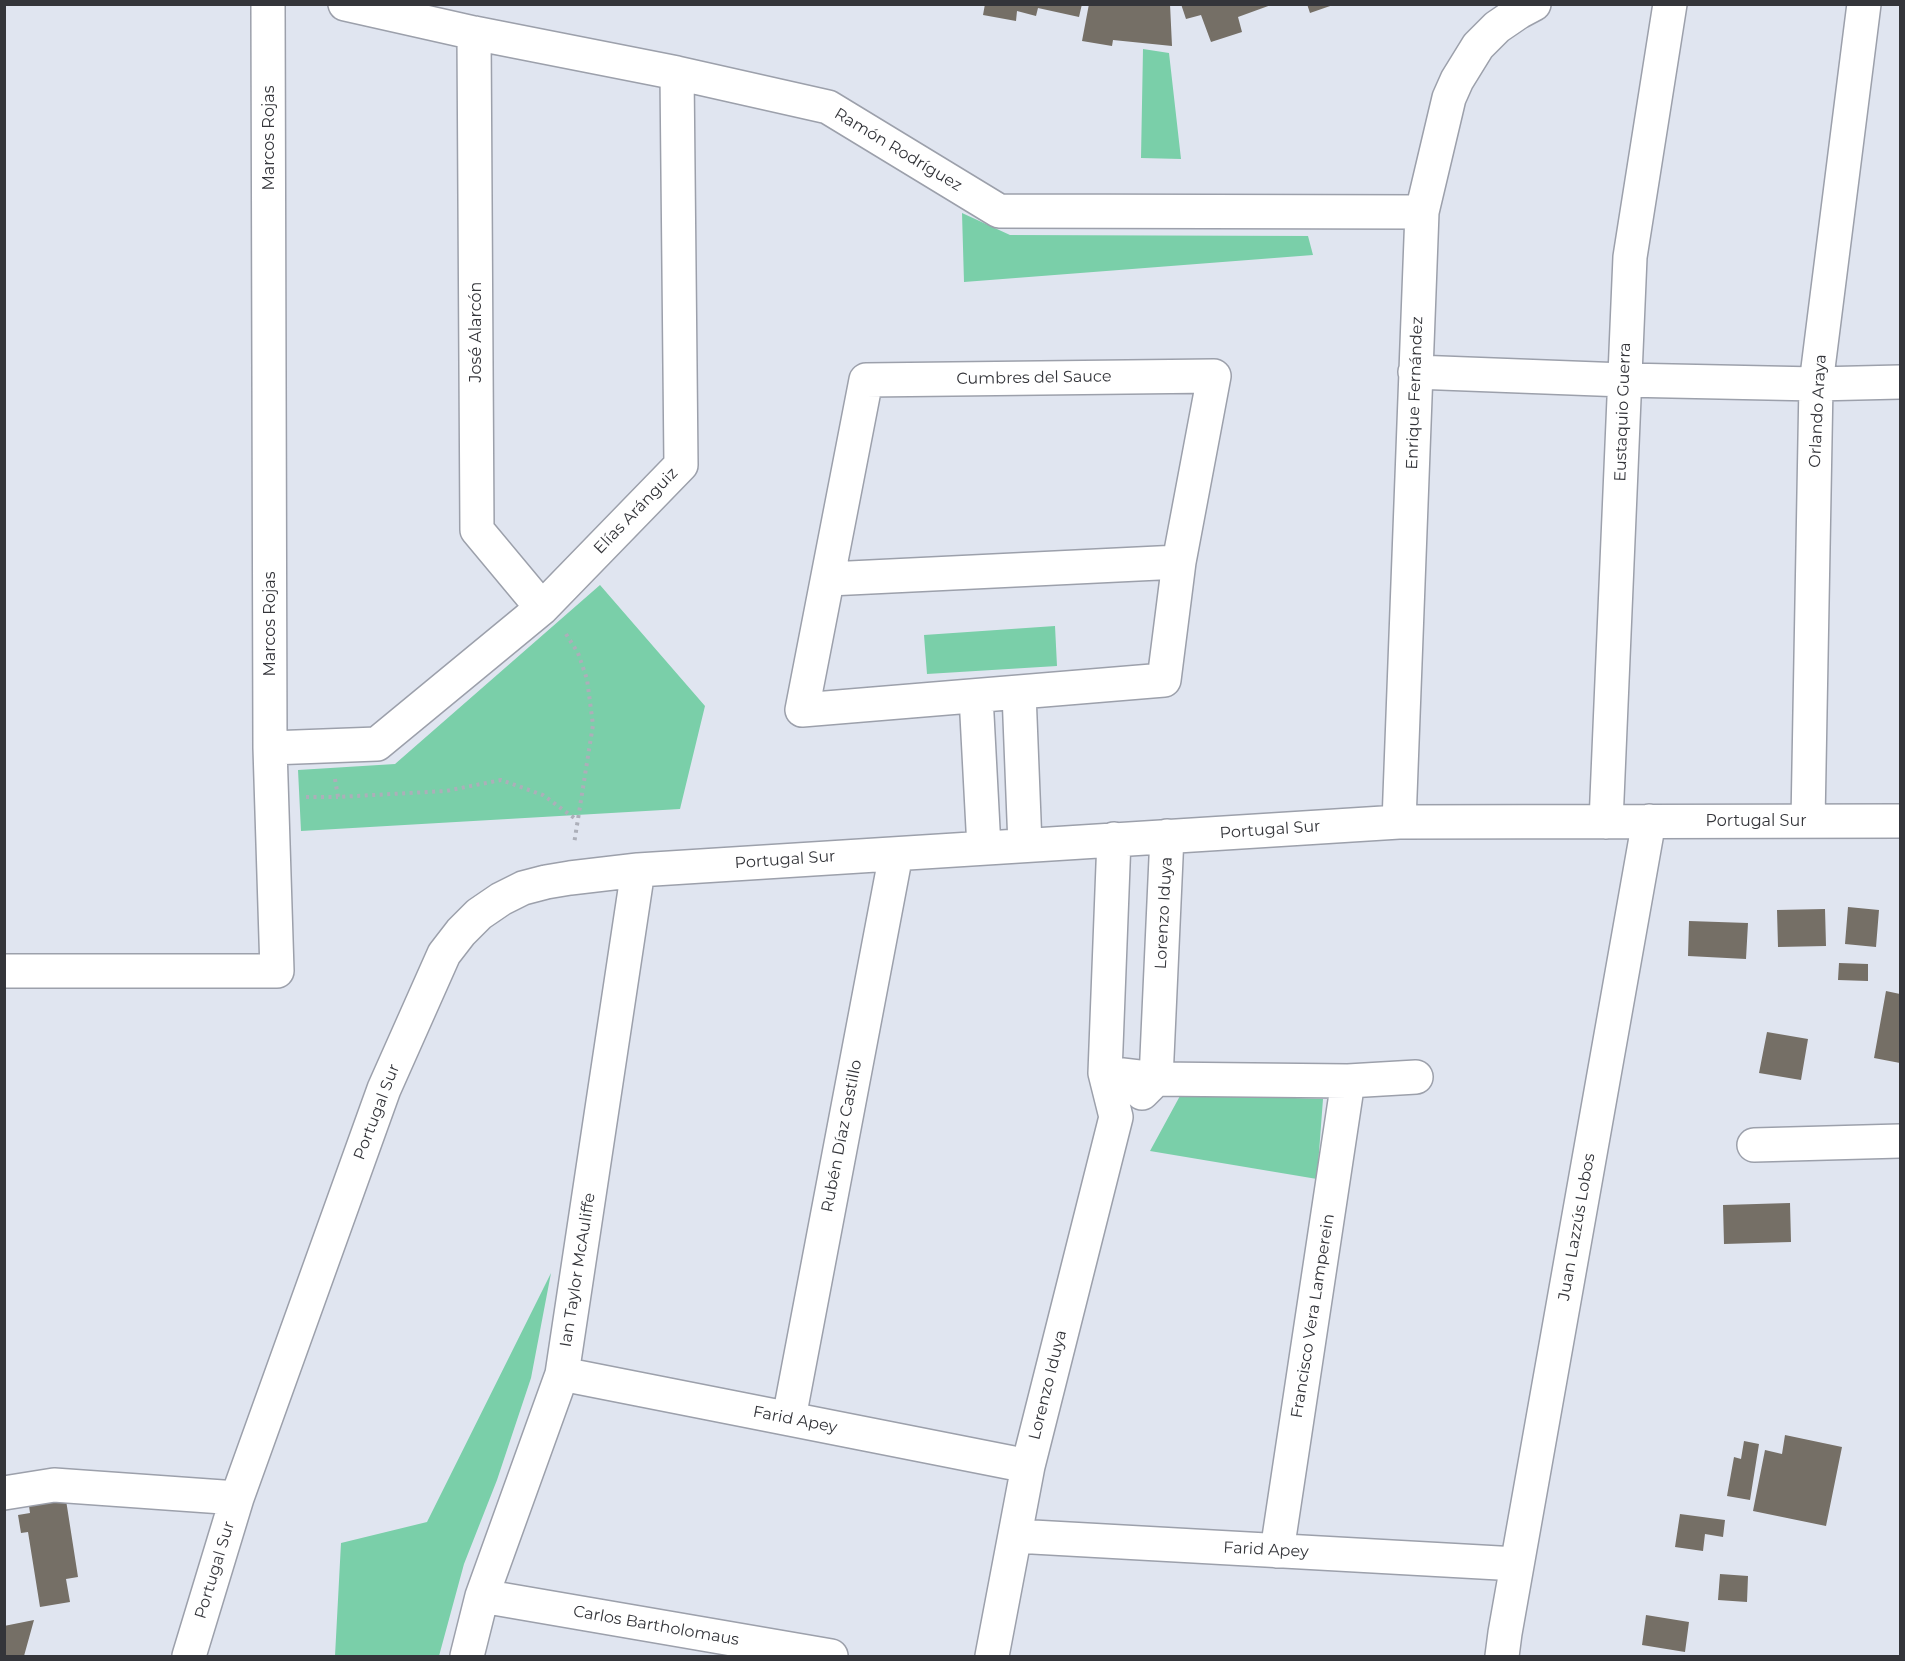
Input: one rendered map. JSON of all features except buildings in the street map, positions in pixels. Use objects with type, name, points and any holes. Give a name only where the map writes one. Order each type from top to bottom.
[{"type":"street","name":"Marcos Rojas","points":[[4,971],[277,970],[270,748],[268,4]]},
{"type":"street","name":"Ramón Rodríguez","points":[[345,4],[828,106],[999,211],[1422,212]]},
{"type":"street","name":"Enrique Fernández","points":[[1398,822],[1422,212],[1449,98],[1456,80],[1478,46],[1497,27],[1534,4]]},
{"type":"street","name":"Eustaquio Guerra","points":[[1606,822],[1630,257],[1670,4]]},
{"type":"street","name":"Orlando Araya","points":[[1808,821],[1816,384],[1864,4]]},
{"type":"street","name":"José Alarcón","points":[[474,33],[477,530],[542,608]]},
{"type":"street","name":"Elías Aránguiz","points":[[270,748],[377,744],[542,608],[681,465],[677,73]]},
{"type":"street","points":[[1415,372],[1816,384],[1900,382]]},
{"type":"street","name":"Cumbres del Sauce","points":[[1214,376],[1179,562],[1164,680],[802,710],[866,380],[1214,376]]},
{"type":"street","points":[[829,579],[1179,562]]},
{"type":"street","points":[[1019,693],[1025,845]]},
{"type":"street","points":[[976,696],[984,848]]},
{"type":"street","name":"Juan Lazzús Lobos","points":[[1504,1645],[1649,821]]},
{"type":"street","name":"Portugal Sur","points":[[189,1656],[237,1498],[384,1089],[444,954],[479,914],[523,888],[570,878],[638,870],[1398,822],[1900,821]]},
{"type":"street","name":"Lorenzo Iduya","points":[[1156,1079],[1167,836]]},
{"type":"street","name":"Lorenzo Iduya","points":[[992,1656],[1028,1466],[1116,1117],[1106,1073],[1114,839]]},
{"type":"street","name":"Rubén Díaz Castillo","points":[[789,1418],[896,854]]},
{"type":"street","name":"Ian Taylor McAuliffe","points":[[467,1656],[482,1596],[562,1374],[638,870]]},
{"type":"street","points":[[1106,1073],[1156,1079],[1348,1081],[1416,1077]]},
{"type":"street","points":[[1116,1117],[1156,1079]]},
{"type":"street","name":"Francisco Vera Lamperein","points":[[1277,1551],[1348,1081]]},
{"type":"street","points":[[1754,1145],[1900,1141]]},
{"type":"street","name":"Farid Apey","points":[[562,1374],[1028,1466]]},
{"type":"street","points":[[4,1493],[54,1485],[237,1498]]},
{"type":"street","name":"Farid Apey","points":[[1015,1536],[1517,1564]]},
{"type":"street","name":"Carlos Bartholomaus","points":[[482,1596],[831,1656]]},
{"type":"path","points":[[542,608],[569,638],[578,653],[586,679],[593,724],[570,878]]},
{"type":"path","points":[[329,746],[338,797],[446,791],[501,780],[543,795],[577,820]]},
{"type":"green space","points":[[1143,49],[1169,53],[1181,159],[1141,158]]},
{"type":"green space","points":[[962,213],[1010,235],[1308,236],[1313,255],[964,282]]},
{"type":"green space","points":[[600,585],[705,706],[680,809],[301,831],[298,770],[395,764]]},
{"type":"green space","points":[[1055,626],[1057,666],[927,674],[924,635]]},
{"type":"green space","points":[[1181,1094],[1323,1099],[1317,1179],[1150,1151]]},
{"type":"green space","points":[[551,1273],[531,1378],[497,1480],[464,1564],[439,1656],[335,1656],[341,1543],[427,1522]]}]
